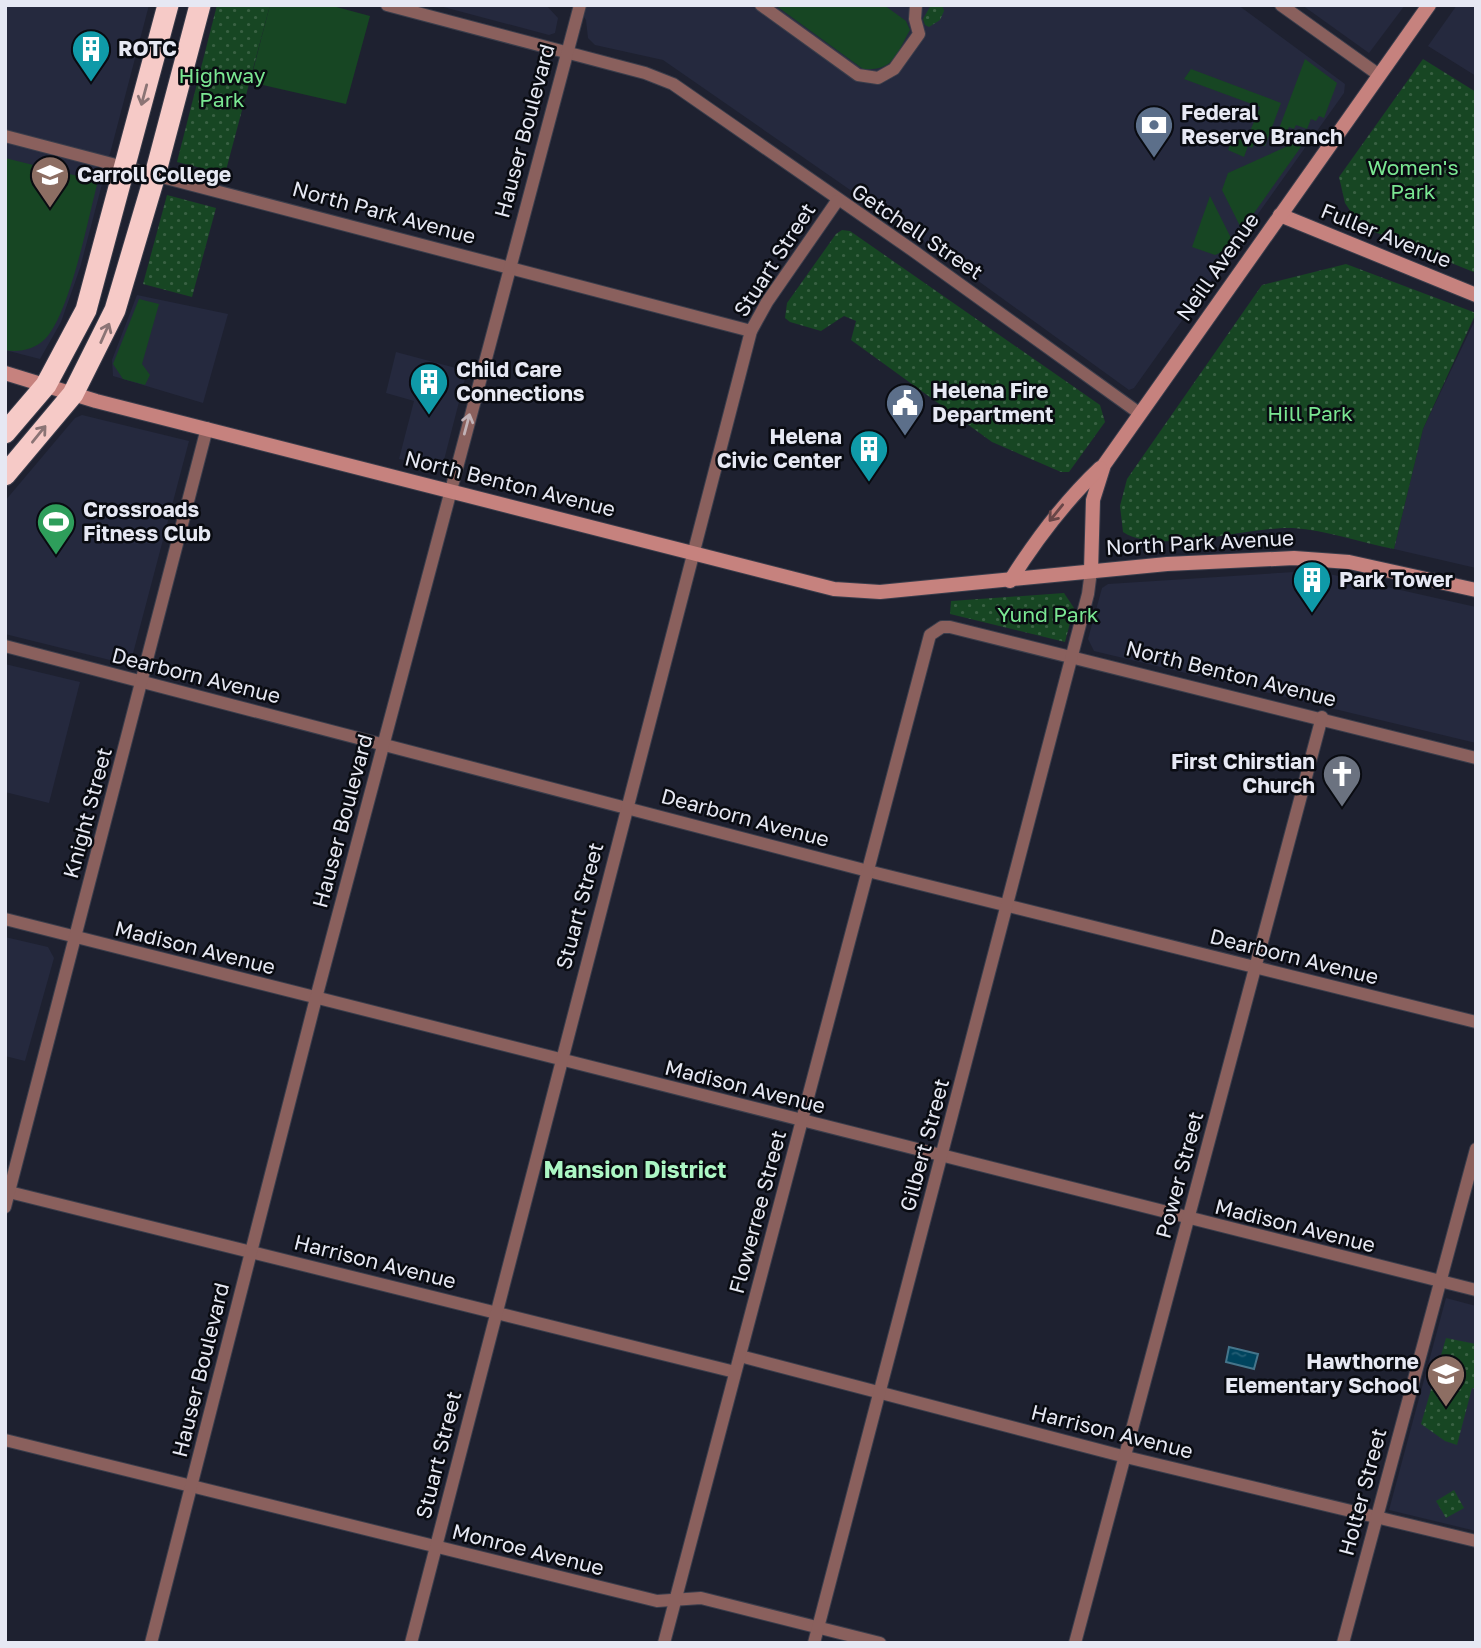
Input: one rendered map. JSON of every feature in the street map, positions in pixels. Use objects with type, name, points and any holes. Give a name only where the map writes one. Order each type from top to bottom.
[{"type":"highway","points":[[5,433],[46,385],[86,310],[168,5]]},
{"type":"highway","points":[[5,475],[73,394],[115,310],[155,175],[200,5]]},
{"type":"main road","name":"Neill Avenue","points":[[1091,571],[1093,500],[1104,465],[1429,5]]},
{"type":"main road","name":"Fuller Avenue","points":[[1280,215],[1476,295]]},
{"type":"main road","name":"North Benton Avenue","points":[[5,373],[73,394],[807,583],[859,591],[1010,581]]},
{"type":"main road","points":[[1010,581],[1051,519],[1104,465]]},
{"type":"main road","name":"North Park Avenue","points":[[1010,581],[1167,564],[1294,558],[1349,562],[1476,590]]},
{"type":"street","name":"Getchell Street","points":[[387,5],[645,73],[673,84],[837,201],[915,252],[1139,413]]},
{"type":"street","points":[[761,5],[858,75],[878,78],[894,69],[919,34],[915,19],[917,6]]},
{"type":"street","points":[[1281,5],[1379,75]]},
{"type":"street","name":"Hauser Boulevard","points":[[152,1643],[250,1252],[577,7]]},
{"type":"street","name":"North Park Avenue","points":[[5,136],[751,331]]},
{"type":"street","name":"Stuart Street","points":[[411,1643],[751,331],[767,302],[837,201]]},
{"type":"street","name":"Knight Street","points":[[5,1207],[207,428]]},
{"type":"street","name":"North Park Avenue","points":[[1073,656],[1091,571]]},
{"type":"street","name":"North Benton Avenue","points":[[934,631],[950,627],[1322,717],[1476,758]]},
{"type":"street","name":"Flowerree Street","points":[[664,1643],[926,642],[934,631]]},
{"type":"street","name":"Dearborn Avenue","points":[[5,646],[868,871],[1476,1023]]},
{"type":"street","name":"Gilbert Street","points":[[814,1643],[1073,656]]},
{"type":"street","name":"Power Street","points":[[1075,1643],[1322,717]]},
{"type":"street","name":"Madison Avenue","points":[[5,919],[74,939],[1476,1290]]},
{"type":"street","name":"Holter Street","points":[[1343,1643],[1476,1149]]},
{"type":"street","name":"Harrison Avenue","points":[[7,1191],[735,1372]]},
{"type":"street","name":"Harrison Avenue","points":[[740,1356],[1126,1457],[1476,1541]]},
{"type":"street","name":"Monroe Avenue","points":[[5,1440],[657,1601],[701,1598],[880,1643]]},
{"type":"shaded area","name":"Carroll College","points":[[5,5],[149,5],[80,268],[61,322],[40,359],[5,350]]},
{"type":"shaded area","points":[[436,5],[546,5],[558,18],[555,33],[549,35]]},
{"type":"shaded area","points":[[576,5],[1238,5],[1345,84],[1344,93],[1134,388],[1129,390],[905,228],[663,60],[595,45],[588,38],[586,20]]},
{"type":"shaded area","points":[[1302,5],[1405,5],[1369,53]]},
{"type":"shaded area","points":[[1457,5],[1476,5],[1476,76],[1428,46]]},
{"type":"shaded area","points":[[137,295],[228,314],[203,403],[113,376],[112,360]]},
{"type":"shaded area","points":[[1476,318],[1476,568],[1394,549],[1423,429]]},
{"type":"shaded area","points":[[396,352],[467,371],[444,460],[436,467],[399,459],[414,401],[386,393]]},
{"type":"shaded area","points":[[82,415],[189,441],[131,661],[126,664],[5,634],[5,501],[75,418]]},
{"type":"shaded area","points":[[1294,572],[1325,573],[1476,607],[1476,743],[1094,651],[1088,639],[1102,588],[1108,584]]},
{"type":"shaded area","points":[[5,664],[80,682],[49,803],[5,792]]},
{"type":"shaded area","points":[[5,937],[48,947],[54,958],[25,1061],[5,1056]]},
{"type":"shaded area","name":"Hawthorne Elementary School","points":[[1446,1298],[1476,1306],[1476,1531],[1389,1510]]},
{"type":"green space","name":"Highway Park","points":[[217,5],[270,5],[225,174],[177,162]]},
{"type":"green space","points":[[270,5],[329,5],[370,16],[346,104],[250,82]]},
{"type":"green space","points":[[775,5],[884,5],[906,21],[910,30],[888,64],[874,69],[863,69]]},
{"type":"green space","points":[[931,5],[942,5],[944,11],[940,20],[929,27],[923,19]]},
{"type":"green space","points":[[1305,59],[1337,83],[1324,118],[1319,116],[1316,121],[1311,119],[1307,129],[1296,125],[1294,129],[1289,127],[1285,137],[1277,134]]},
{"type":"green space","name":"Women's Park","points":[[1423,59],[1476,92],[1476,273],[1360,226],[1345,203],[1339,177]]},
{"type":"green space","points":[[1191,69],[1281,103],[1265,146],[1255,143],[1252,148],[1248,146],[1244,157],[1228,150],[1233,137],[1246,141],[1260,107],[1184,79]]},
{"type":"green space","points":[[1308,137],[1242,230],[1222,190],[1228,173]]},
{"type":"green space","points":[[5,158],[98,181],[70,288],[54,327],[45,339],[36,345],[16,351],[5,350]]},
{"type":"green space","points":[[167,195],[216,208],[192,297],[143,284]]},
{"type":"green space","points":[[1210,196],[1233,242],[1229,249],[1215,255],[1192,247]]},
{"type":"green space","points":[[842,230],[850,231],[1100,405],[1105,422],[1069,472],[1061,472],[992,442],[851,340],[856,321],[844,316],[821,331],[785,318],[787,303],[836,234]]},
{"type":"green space","name":"Hill Park","points":[[1346,264],[1476,313],[1423,429],[1394,549],[1293,528],[1181,541],[1139,539],[1123,532],[1120,506],[1127,479],[1262,285]]},
{"type":"green space","points":[[139,299],[159,304],[142,364],[150,375],[145,385],[123,379],[113,364]]},
{"type":"green space","name":"Yund Park","points":[[1064,593],[1074,608],[1065,642],[950,614],[951,601]]},
{"type":"green space","points":[[1446,1338],[1476,1344],[1476,1389],[1472,1388],[1457,1445],[1445,1441],[1421,1424]]},
{"type":"green space","points":[[1454,1490],[1464,1508],[1446,1518],[1436,1501]]},
{"type":"water","points":[[1229,1347],[1258,1354],[1254,1369],[1226,1362]]},
{"type":"place","name":"ROTC","points":[[91,83]]},
{"type":"place","name":"Federal Reserve Branch","points":[[1154,159]]},
{"type":"place","name":"Carroll College","points":[[50,209]]},
{"type":"place","name":"Child Care Connections","points":[[429,416]]},
{"type":"place","name":"Helena Fire Department","points":[[905,437]]},
{"type":"place","name":"Helena Civic Center","points":[[869,483]]},
{"type":"place","name":"Crossroads Fitness Club","points":[[56,556]]},
{"type":"place","name":"Park Tower","points":[[1312,614]]},
{"type":"place","name":"First Chirstian Church","points":[[1342,808]]},
{"type":"place","name":"Hawthorne Elementary School","points":[[1446,1408]]},
{"type":"district","name":"Mansion District","points":[[635,1170]]}]
